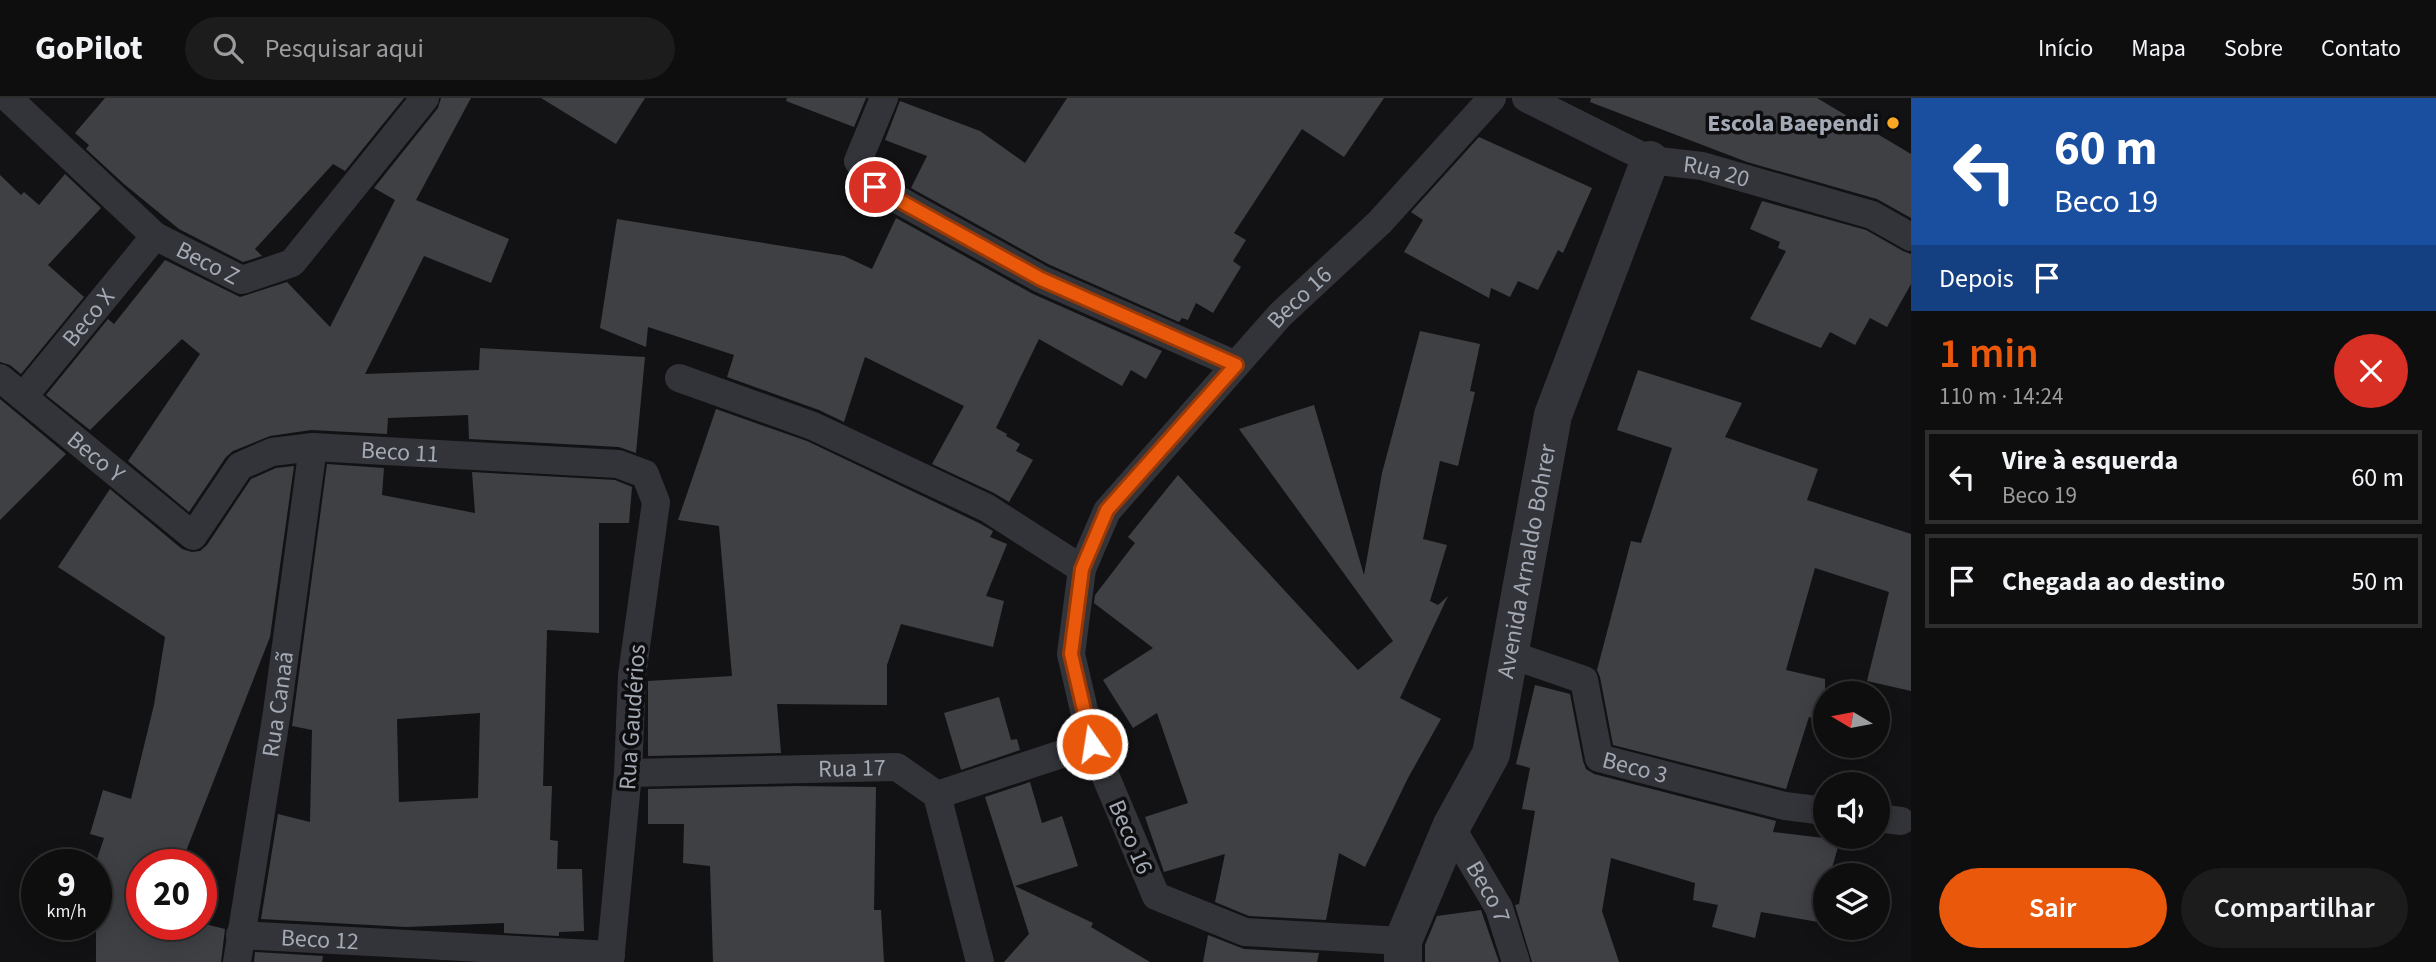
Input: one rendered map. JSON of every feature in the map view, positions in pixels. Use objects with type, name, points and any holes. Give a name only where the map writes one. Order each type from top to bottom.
[{"type":"street","name":"Avenida Arnaldo Bohrer","points":[[1403,952],[1451,827],[1490,754],[1553,415],[1650,160]]},
{"type":"lane","name":"Beco Z","points":[[9,98],[155,236],[242,280],[292,263],[425,98]]},
{"type":"lane","points":[[884,98],[858,161],[875,187],[1041,279],[1236,365]]},
{"type":"lane","name":"Beco 16","points":[[1403,952],[1245,932],[1156,896],[1092,744],[1071,654],[1082,569],[1107,510],[1280,315],[1380,222],[1492,98]]},
{"type":"lane","name":"Rua 20","points":[[1526,98],[1650,160],[1702,166],[1872,215],[1911,237]]},
{"type":"lane","name":"Beco X","points":[[23,397],[155,236]]},
{"type":"lane","name":"Beco Y","points":[[0,378],[193,536]]},
{"type":"lane","points":[[679,378],[813,426],[975,502],[1082,569]]},
{"type":"lane","name":"Beco 11","points":[[193,536],[240,466],[272,452],[313,447],[618,464],[645,474]]},
{"type":"lane","name":"Rua Canaã","points":[[239,948],[277,712],[313,447]]},
{"type":"lane","name":"Rua Gaudérios","points":[[611,959],[628,773],[632,675],[656,502],[645,474]]},
{"type":"lane","name":"Beco 3","points":[[1509,654],[1584,680],[1599,758],[1785,806],[1813,810]]},
{"type":"lane","points":[[980,962],[937,795],[1092,744]]},
{"type":"lane","name":"Rua 17","points":[[628,773],[897,767],[937,795]]},
{"type":"lane","name":"Beco 7","points":[[1451,827],[1499,908],[1516,962]]},
{"type":"lane","name":"Beco 12","points":[[239,948],[611,959]]},
{"type":"building","points":[[105,98],[404,98],[345,171],[333,164],[255,249],[262,256],[243,262],[179,229],[86,149],[89,145],[75,133]]},
{"type":"building","points":[[441,98],[471,98],[416,200],[509,239],[491,283],[424,256],[365,374],[479,370],[480,348],[645,357],[636,453],[619,447],[469,439],[468,415],[388,418],[387,434],[311,430],[270,436],[233,451],[226,457],[189,512],[128,461],[200,354],[182,339],[90,430],[46,395],[108,319],[114,324],[165,260],[240,297],[287,282],[330,327],[395,200],[374,188],[438,108]]},
{"type":"building","points":[[541,98],[645,98],[616,144]]},
{"type":"building","points":[[787,98],[866,98],[854,127],[786,101]]},
{"type":"building","points":[[1067,98],[1384,98],[1344,157],[1302,129],[1234,233],[1246,240],[1233,261],[1241,267],[1213,313],[1196,303],[1188,320],[1182,318],[1179,322],[1048,264],[911,188],[927,156],[885,140],[900,101],[980,131],[1025,163]]},
{"type":"building","points":[[1591,98],[1817,98],[1911,154],[1911,218],[1877,199],[1747,162],[1590,102]]},
{"type":"building","points":[[1479,137],[1592,188],[1563,253],[1558,250],[1538,290],[1518,281],[1510,297],[1491,288],[1489,298],[1404,252],[1423,220],[1411,212]]},
{"type":"building","points":[[65,174],[101,208],[48,265],[84,297],[21,374],[10,365],[0,362],[0,175],[21,195],[24,192],[39,205]]},
{"type":"building","points":[[1762,201],[1866,230],[1911,254],[1911,284],[1887,327],[1870,318],[1855,345],[1830,332],[1821,348],[1750,319],[1786,251],[1778,248],[1780,242],[1750,229]]},
{"type":"building","points":[[896,218],[1033,294],[1162,351],[1146,379],[1131,370],[1122,386],[1039,339],[996,428],[1020,444],[1016,451],[1033,460],[1009,502],[932,464],[964,406],[865,357],[844,422],[819,410],[727,377],[734,355],[648,327],[646,347],[600,328],[617,219],[844,256],[872,269]]},
{"type":"building","points":[[1420,331],[1480,344],[1470,391],[1475,392],[1458,466],[1440,461],[1423,539],[1447,545],[1430,601],[1438,605],[1448,596],[1400,698],[1441,719],[1408,778],[1365,867],[1339,853],[1326,920],[1249,916],[1215,902],[1225,854],[1164,872],[1145,817],[1188,803],[1157,713],[1133,728],[1103,680],[1153,648],[1094,603],[1095,595],[1135,543],[1128,537],[1178,475],[1358,670],[1393,641],[1239,429],[1314,405],[1364,575],[1382,473]]},
{"type":"building","points":[[1638,370],[1742,403],[1725,437],[1818,469],[1807,500],[1911,534],[1911,691],[1890,686],[1890,681],[1867,681],[1889,592],[1815,568],[1786,670],[1825,681],[1813,681],[1813,718],[1809,717],[1786,789],[1613,745],[1597,670],[1631,541],[1641,543],[1672,448],[1617,430]]},
{"type":"building","points":[[0,399],[66,454],[0,520]]},
{"type":"building","points":[[716,409],[807,441],[993,531],[990,537],[1007,544],[986,596],[1004,601],[993,647],[901,624],[887,665],[887,705],[777,704],[781,753],[648,756],[648,681],[732,676],[719,526],[678,520]]},
{"type":"building","points":[[327,464],[384,468],[382,495],[475,513],[472,472],[615,480],[632,487],[629,523],[599,523],[599,633],[547,630],[543,786],[552,786],[550,840],[558,841],[557,869],[582,869],[584,931],[559,932],[559,936],[504,933],[504,923],[406,927],[261,919],[278,814],[310,822],[312,730],[292,726]],"holes":[[[480,713],[478,798],[399,802],[397,719]]]},
{"type":"building","points":[[294,466],[270,637],[187,849],[126,849],[126,940],[217,940],[217,927],[225,929],[221,962],[96,962],[96,940],[112,940],[112,849],[100,849],[104,838],[90,834],[103,790],[131,799],[154,705],[165,637],[58,567],[110,489],[182,549],[200,551],[207,545],[251,479],[276,468]]},
{"type":"building","points":[[1535,685],[1570,694],[1583,761],[1586,769],[1594,774],[1776,821],[1773,832],[1813,837],[1813,849],[1837,849],[1833,863],[1813,863],[1813,921],[1761,912],[1755,938],[1712,927],[1718,905],[1693,900],[1695,883],[1611,858],[1602,911],[1619,962],[1532,962],[1515,905],[1519,904],[1535,811],[1522,809],[1530,768],[1516,764]]},
{"type":"building","points":[[999,697],[1011,740],[1017,739],[1020,750],[961,770],[944,713]]},
{"type":"building","points":[[1030,782],[1042,823],[1062,816],[1078,866],[1015,886],[1093,923],[1091,927],[1150,962],[1004,962],[1029,934],[985,797]]},
{"type":"building","points":[[876,787],[874,910],[881,910],[884,962],[713,962],[710,866],[683,863],[684,824],[648,824],[648,789]]},
{"type":"building","points":[[1481,910],[1499,962],[1425,962],[1425,945],[1437,916]]},
{"type":"building","points":[[1208,935],[1244,949],[1319,953],[1317,962],[1203,962]]},
{"type":"building","points":[[255,952],[323,956],[322,962],[254,962]]},
{"type":"place","name":"Escola Baependi","points":[[1893,123]]},
{"type":"route","points":[[875,187],[1041,279],[1236,365],[1107,510],[1082,569],[1071,654],[1092,744]]}]
